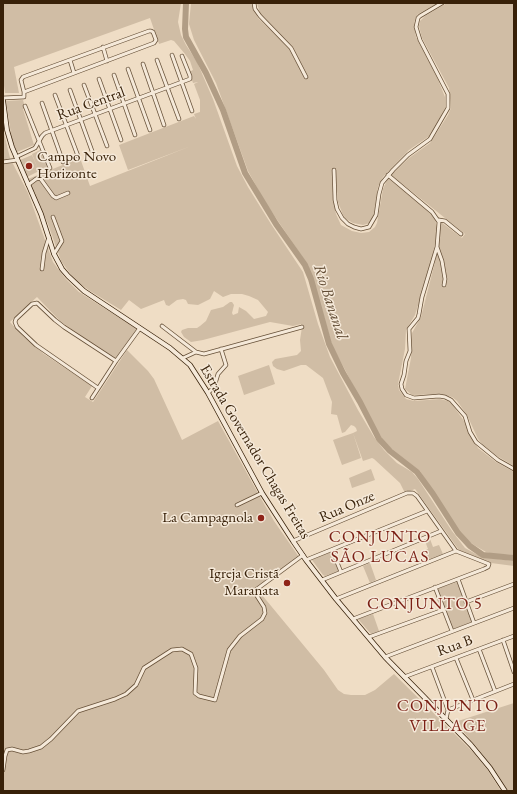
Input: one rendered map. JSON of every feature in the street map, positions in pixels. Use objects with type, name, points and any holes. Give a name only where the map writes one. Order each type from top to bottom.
[{"type":"main road","name":"Estrada Governador Chagas Freitas","points":[[3,99],[7,130],[16,158],[41,214],[54,254],[62,269],[78,286],[183,358],[195,372],[208,393],[262,493],[306,560],[336,599],[385,657],[446,719],[483,760],[505,791]]},
{"type":"street","points":[[254,3],[255,9],[260,16],[291,48],[306,77]]},
{"type":"street","points":[[334,170],[334,194],[339,213],[348,224],[361,229],[369,227],[376,215],[381,186],[388,175],[408,154],[430,139],[448,108],[448,94],[420,40],[416,27],[420,16],[442,3]]},
{"type":"street","points":[[3,99],[24,96],[21,82],[22,78],[103,47],[149,31],[153,32],[156,40],[154,43],[24,92]]},
{"type":"street","points":[[103,47],[107,61]]},
{"type":"street","points":[[172,55],[192,111]]},
{"type":"street","points":[[182,56],[190,78],[182,82]]},
{"type":"street","points":[[70,60],[74,73]]},
{"type":"street","points":[[157,60],[179,119]]},
{"type":"street","points":[[143,64],[164,125]]},
{"type":"street","points":[[128,69],[150,130]]},
{"type":"street","points":[[114,75],[135,135]]},
{"type":"street","points":[[99,79],[121,140]]},
{"type":"street","name":"Rua Central","points":[[3,162],[16,158],[34,149],[43,135],[51,131],[182,82]]},
{"type":"street","points":[[84,85],[107,146]]},
{"type":"street","points":[[70,90],[92,151]]},
{"type":"street","points":[[55,95],[78,156]]},
{"type":"street","points":[[42,103],[63,162]]},
{"type":"street","points":[[26,106],[50,168]]},
{"type":"street","points":[[388,175],[432,212],[439,220],[445,221],[461,234]]},
{"type":"street","points":[[28,185],[40,178],[56,198],[68,193]]},
{"type":"street","points":[[53,217],[62,241],[54,254]]},
{"type":"street","points":[[439,220],[437,247],[422,297],[418,318],[409,329],[410,351],[400,387],[406,395],[414,398],[439,396],[451,400],[465,416],[470,432],[476,442],[498,460],[514,469]]},
{"type":"street","points":[[42,269],[44,253],[49,237]]},
{"type":"street","points":[[437,247],[442,261],[445,279],[444,285]]},
{"type":"street","points":[[98,388],[36,345],[15,324],[16,319],[32,304],[37,303],[64,327],[116,361]]},
{"type":"street","points":[[162,326],[196,352],[204,354],[302,327]]},
{"type":"street","points":[[92,398],[140,328]]},
{"type":"street","points":[[208,393],[214,387],[219,372],[226,365],[221,349]]},
{"type":"street","points":[[183,358],[196,352]]},
{"type":"street","points":[[237,505],[262,493]]},
{"type":"street","name":"Rua Onze","points":[[293,541],[410,493],[417,496],[427,511]]},
{"type":"street","points":[[306,560],[427,511],[456,551],[488,563],[489,565],[487,568],[353,619]]},
{"type":"street","points":[[322,580],[441,531]]},
{"type":"street","points":[[332,550],[341,572]]},
{"type":"street","points":[[336,599],[456,551]]},
{"type":"street","points":[[3,770],[7,750],[12,748],[23,752],[46,744],[78,711],[126,694],[136,684],[144,668],[172,650],[182,648],[191,654],[196,668],[195,693],[198,696],[215,700],[229,650],[240,636],[262,619],[266,613],[257,596],[257,590],[303,555]]},
{"type":"street","points":[[458,579],[474,623]]},
{"type":"street","points":[[466,602],[514,584]]},
{"type":"street","points":[[435,587],[452,632]]},
{"type":"street","points":[[385,657],[514,608]]},
{"type":"street","points":[[369,638],[443,610]]},
{"type":"street","name":"Rua B","points":[[404,677],[514,636]]},
{"type":"street","points":[[503,640],[514,672]]},
{"type":"street","points":[[479,650],[495,691]]},
{"type":"street","points":[[456,658],[473,700]]},
{"type":"street","points":[[432,667],[448,710],[446,719]]},
{"type":"street","points":[[438,711],[448,710],[514,684]]},
{"type":"shaded area","points":[[3,3],[181,3],[178,22],[181,35],[197,62],[213,99],[237,166],[271,224],[303,272],[318,324],[330,357],[358,410],[374,437],[384,450],[397,463],[412,472],[418,479],[465,548],[476,554],[490,558],[514,561],[514,566],[491,563],[459,550],[415,489],[405,493],[400,483],[374,459],[372,458],[363,461],[353,433],[357,431],[356,428],[351,425],[345,432],[342,433],[337,415],[331,414],[332,402],[323,378],[306,365],[301,365],[284,371],[273,366],[272,362],[275,359],[297,355],[301,351],[301,324],[293,326],[270,322],[191,342],[184,337],[181,332],[182,330],[197,328],[206,321],[211,310],[223,307],[230,302],[234,305],[233,315],[238,313],[239,307],[246,311],[254,319],[266,316],[268,312],[258,300],[249,296],[242,294],[231,294],[223,297],[214,291],[210,299],[198,305],[188,304],[186,300],[183,299],[177,300],[169,306],[166,305],[164,300],[141,309],[129,300],[121,310],[90,291],[74,279],[61,261],[48,224],[28,179],[80,158],[90,186],[191,146],[128,170],[119,145],[194,116],[196,119],[194,114],[200,112],[200,100],[194,84],[198,82],[193,83],[189,72],[193,70],[190,61],[174,41],[171,40],[159,44],[150,18],[14,67],[19,93],[5,93],[3,78]]},
{"type":"shaded area","points":[[191,3],[252,3],[258,18],[291,51],[305,79],[307,77],[293,47],[260,14],[257,3],[438,3],[418,14],[414,25],[416,37],[437,77],[445,97],[445,108],[431,135],[409,150],[383,177],[378,187],[374,214],[370,223],[363,225],[353,223],[346,219],[343,215],[338,202],[335,168],[332,169],[333,199],[336,214],[341,225],[352,231],[361,233],[369,232],[377,223],[383,189],[388,178],[425,208],[435,219],[437,227],[431,264],[415,315],[406,330],[405,349],[398,384],[399,390],[406,399],[414,401],[440,399],[448,401],[452,404],[464,421],[478,448],[496,462],[514,472],[514,555],[493,554],[486,552],[466,539],[458,530],[420,471],[392,449],[383,440],[376,429],[332,345],[308,265],[265,202],[248,171],[216,83],[194,40],[189,24]]},
{"type":"shaded area","points":[[447,3],[514,3],[514,466],[497,456],[483,445],[478,439],[467,415],[457,401],[452,397],[440,394],[412,395],[405,389],[411,358],[412,333],[421,317],[435,262],[441,222],[462,238],[465,234],[391,175],[409,158],[430,143],[451,108],[449,88],[422,38],[419,26],[420,21],[425,16]]},
{"type":"shaded area","points":[[23,100],[25,108],[23,109],[34,145],[17,152],[13,147],[6,101]]},
{"type":"shaded area","points":[[3,129],[10,158],[28,193],[53,262],[65,278],[79,292],[137,329],[116,358],[60,321],[37,297],[10,322],[24,337],[44,354],[92,386],[85,397],[93,402],[127,350],[154,379],[182,440],[218,421],[274,521],[299,557],[256,587],[262,595],[324,670],[338,690],[344,694],[365,695],[375,690],[394,674],[473,752],[487,769],[501,791],[3,791]]},
{"type":"shaded area","points":[[40,150],[47,167],[27,177],[20,160],[32,155],[38,169],[32,154]]},
{"type":"shaded area","points":[[269,365],[275,384],[244,395],[238,376]]},
{"type":"shaded area","points":[[353,433],[361,458],[342,465],[333,440]]},
{"type":"shaded area","points":[[371,469],[375,480],[352,488],[349,478]]},
{"type":"shaded area","points":[[430,539],[433,547],[439,545],[443,554],[427,560],[424,551],[428,549],[425,541]]},
{"type":"shaded area","points":[[331,552],[339,571],[325,576],[312,560]]},
{"type":"shaded area","points":[[370,563],[376,580],[370,583],[363,566]]},
{"type":"shaded area","points":[[457,582],[472,622],[453,629],[436,589]]},
{"type":"shaded area","points":[[373,614],[379,631],[371,634],[358,619]]},
{"type":"shaded area","points":[[514,703],[514,791],[508,791],[479,750],[455,722]]},
{"type":"waterway","name":"Rio Bananal","points":[[186,3],[186,37],[206,73],[223,110],[245,173],[276,224],[305,265],[311,279],[329,344],[379,439],[390,451],[417,472],[458,533],[470,546],[483,555],[514,558]]},
{"type":"place","name":"Campo Novo Horizonte","points":[[29,166]]},
{"type":"place","name":"La Campagnola","points":[[261,518]]},
{"type":"place","name":"Igreja Cristã Maranata","points":[[287,583]]},
{"type":"district","name":"CONJUNTO SÃO LUCAS","points":[[380,547]]},
{"type":"district","name":"CONJUNTO 5","points":[[425,604]]},
{"type":"district","name":"CONJUNTO VILLAGE","points":[[448,716]]}]
